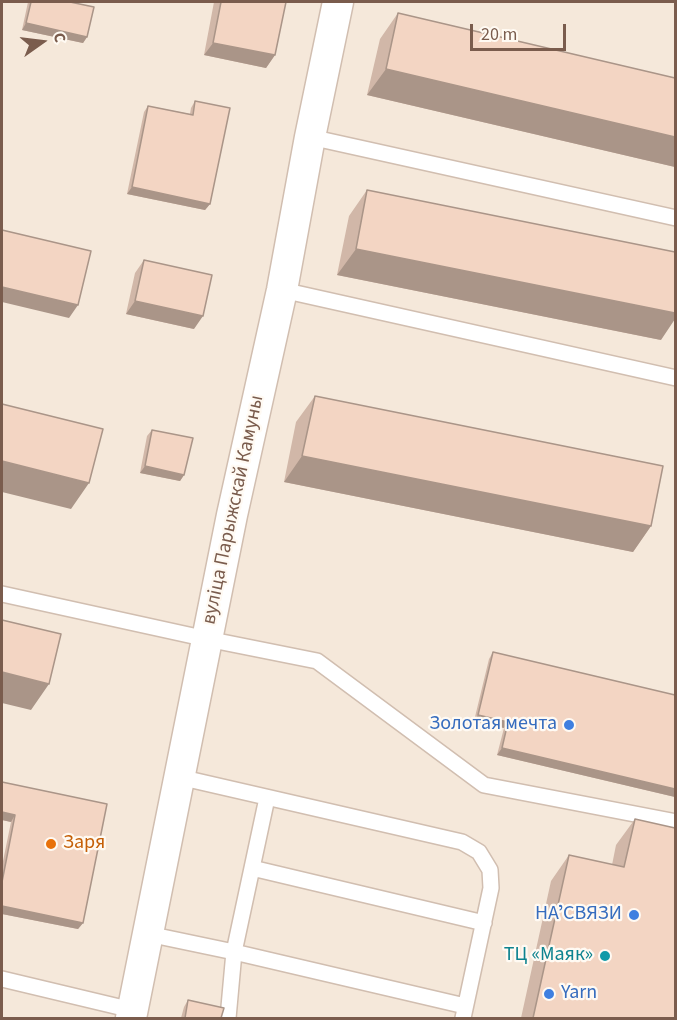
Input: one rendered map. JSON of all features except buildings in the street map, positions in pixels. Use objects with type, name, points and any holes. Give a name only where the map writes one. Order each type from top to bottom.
[{"type":"street","name":"вуліца Парыжскай Камуны","points":[[132,1014],[234,504],[282,290],[338,2]]},
{"type":"lane","points":[[310,137],[675,218]]},
{"type":"lane","points":[[282,290],[675,378]]},
{"type":"lane","points":[[2,594],[316,661],[484,785],[675,822]]},
{"type":"lane","points":[[148,934],[234,952],[464,1012],[491,888],[490,870],[479,852],[462,843],[179,777]]},
{"type":"lane","points":[[228,1018],[234,952],[267,798]]},
{"type":"lane","points":[[252,868],[484,923]]},
{"type":"lane","points":[[2,979],[132,1014]]},
{"type":"shaded area","points":[[2,2],[675,2],[675,1018],[2,1018]]},
{"type":"place","name":"Золотая мечта","points":[[569,725]]},
{"type":"place","name":"Заря","points":[[51,844]]},
{"type":"place","name":"НАʼСВЯЗИ","points":[[634,915]]},
{"type":"place","name":"ТЦ «Маяк»","points":[[605,956]]},
{"type":"place","name":"Yarn","points":[[549,994]]}]
